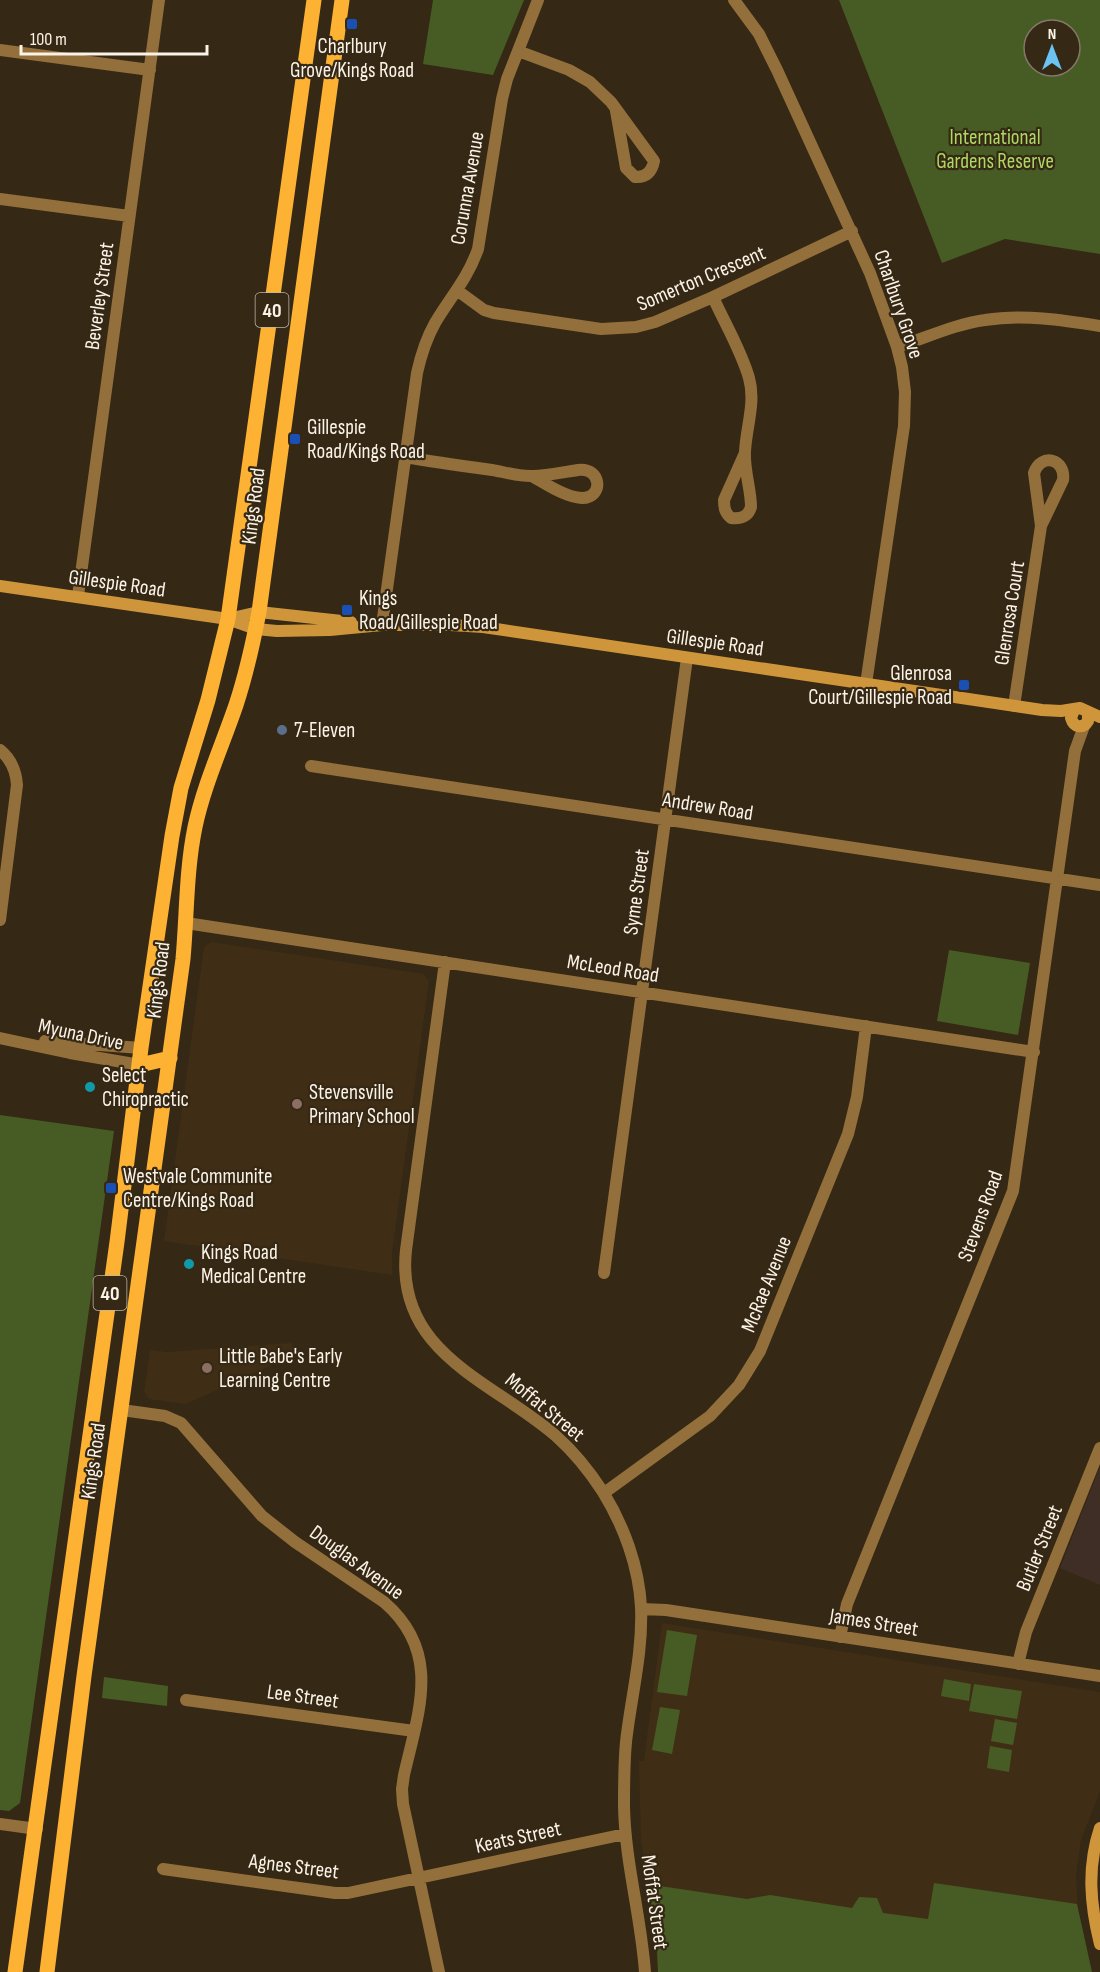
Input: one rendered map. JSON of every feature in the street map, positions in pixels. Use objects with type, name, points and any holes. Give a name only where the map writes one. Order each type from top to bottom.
[{"type":"main road","name":"Kings Road","points":[[15,1972],[164,886],[181,788],[208,700],[228,619],[314,0]]},
{"type":"main road","name":"Kings Road","points":[[47,1972],[183,959],[187,886],[195,828],[208,779],[236,706],[256,629],[342,0]]},
{"type":"main road","points":[[141,1048],[170,1058]]},
{"type":"main road","points":[[140,1065],[170,1058]]},
{"type":"main road","points":[[94,1407],[122,1410]]},
{"type":"main road","points":[[36,1829],[64,1832]]},
{"type":"street","name":"Beverley Street","points":[[78,596],[159,0]]},
{"type":"street","name":"Corunna Avenue","points":[[382,625],[417,373],[424,346],[435,324],[472,267],[478,249],[502,99],[507,79],[538,0]]},
{"type":"street","name":"Charlbury Grove","points":[[734,0],[759,34],[852,231],[897,346],[905,392],[904,426],[866,684]]},
{"type":"street","points":[[0,50],[150,70]]},
{"type":"street","points":[[518,51],[569,70],[590,82],[603,93],[654,161],[653,168],[642,177],[635,177],[626,168],[616,111]]},
{"type":"street","points":[[0,199],[129,216]]},
{"type":"street","name":"Somerton Crescent","points":[[458,291],[484,310],[494,313],[601,329],[636,327],[655,322],[713,297],[852,231]]},
{"type":"street","points":[[713,297],[749,380],[751,395],[745,453],[752,507],[744,517],[731,518],[724,508],[724,500],[745,453]]},
{"type":"street","points":[[897,346],[963,325],[993,319],[1041,318],[1100,326]]},
{"type":"street","points":[[405,457],[532,476],[582,470],[594,475],[598,481],[597,487],[589,497],[580,498],[571,496],[532,476]]},
{"type":"street","name":"Glenrosa Court","points":[[1014,706],[1041,526],[1034,473],[1036,466],[1049,459],[1059,463],[1064,474],[1041,526]]},
{"type":"street","name":"Gillespie Road","points":[[0,585],[228,619],[256,629],[303,631],[382,625],[450,625],[516,631],[1042,710],[1100,722]]},
{"type":"street","name":"Gillespie Road","points":[[228,619],[259,612],[382,625]]},
{"type":"street","name":"Syme Street","points":[[604,1273],[687,658]]},
{"type":"street","name":"Stevens Road","points":[[840,1637],[847,1604],[1013,1191],[1075,751],[1082,719]]},
{"type":"street","points":[[0,750],[14,768],[17,785],[0,920]]},
{"type":"street","name":"Andrew Road","points":[[311,766],[1100,885]]},
{"type":"street","name":"McLeod Road","points":[[186,923],[1034,1052]]},
{"type":"street","name":"Moffat Street","points":[[445,962],[406,1250],[410,1299],[421,1326],[437,1348],[454,1363],[556,1436],[587,1469],[604,1493],[631,1553],[640,1591],[641,1609],[638,1663],[626,1742],[625,1834],[640,1921],[645,1972]]},
{"type":"street","name":"McRae Avenue","points":[[604,1493],[710,1416],[739,1385],[760,1351],[848,1134],[857,1097],[866,1026]]},
{"type":"street","name":"Myuna Drive","points":[[0,1038],[141,1048]]},
{"type":"street","name":"Myuna Drive","points":[[14,1040],[70,1053],[140,1065]]},
{"type":"street","name":"Douglas Avenue","points":[[122,1410],[165,1416],[181,1423],[261,1516],[393,1610],[409,1630],[420,1657],[423,1684],[402,1790],[403,1804],[440,1972]]},
{"type":"street","name":"Butler Street","points":[[1018,1664],[1026,1632],[1100,1448]]},
{"type":"street","name":"James Street","points":[[641,1609],[666,1610],[1100,1676]]},
{"type":"street","name":"Lee Street","points":[[186,1700],[414,1731]]},
{"type":"street","points":[[0,1824],[36,1829]]},
{"type":"street","points":[[1100,1828],[1090,1884],[1094,1923],[1100,1944]]},
{"type":"street","name":"Keats Street","points":[[419,1879],[625,1834]]},
{"type":"street","name":"Agnes Street","points":[[163,1869],[335,1893],[358,1892],[419,1879]]},
{"type":"shaded area","name":"Stevensville Primary School","points":[[211,942],[424,974],[429,981],[392,1252],[392,1275],[164,1241],[204,947]]},
{"type":"shaded area","name":"Little Babe's Early Learning Centre","points":[[292,1343],[294,1355],[186,1404],[149,1399],[144,1392],[150,1350],[167,1352]]},
{"type":"shaded area","points":[[1100,1467],[1100,1585],[1060,1568]]},
{"type":"shaded area","points":[[662,1623],[1100,1692],[1100,1791],[1081,1840],[1076,1876],[1078,1914],[1092,1972],[658,1972],[653,1916],[641,1841],[639,1761],[644,1761]]},
{"type":"green space","points":[[433,0],[524,0],[493,75],[423,64]]},
{"type":"green space","name":"International Gardens Reserve","points":[[839,0],[1100,0],[1100,254],[1005,239],[942,263]]},
{"type":"green space","points":[[949,950],[1030,963],[1018,1035],[937,1021]]},
{"type":"green space","points":[[0,1115],[114,1131],[20,1803],[9,1811],[0,1810]]},
{"type":"green space","points":[[667,1630],[697,1635],[687,1696],[657,1692]]},
{"type":"green space","points":[[104,1677],[168,1686],[167,1706],[102,1698]]},
{"type":"green space","points":[[944,1679],[971,1684],[969,1701],[941,1696]]},
{"type":"green space","points":[[974,1684],[1022,1691],[1017,1719],[969,1711]]},
{"type":"green space","points":[[660,1707],[680,1710],[672,1754],[652,1750]]},
{"type":"green space","points":[[995,1719],[1017,1723],[1013,1745],[991,1741]]},
{"type":"green space","points":[[990,1746],[1012,1750],[1009,1772],[987,1768]]},
{"type":"green space","points":[[934,1883],[1077,1904],[1092,1972],[658,1972],[648,1886],[747,1899],[770,1895],[852,1908],[859,1897],[877,1898],[883,1913],[928,1919]]},
{"type":"place","name":"Charlbury Grove/Kings Road","points":[[352,24]]},
{"type":"place","name":"Gillespie Road/Kings Road","points":[[295,439]]},
{"type":"place","name":"Kings Road/Gillespie Road","points":[[347,610]]},
{"type":"place","name":"Glenrosa Court/Gillespie Road","points":[[964,685]]},
{"type":"place","name":"7-Eleven","points":[[282,730]]},
{"type":"place","name":"Select Chiropractic","points":[[90,1087]]},
{"type":"place","name":"Stevensville Primary School","points":[[297,1104]]},
{"type":"place","name":"Westvale Communite Centre/Kings Road","points":[[111,1188]]},
{"type":"place","name":"Kings Road Medical Centre","points":[[189,1264]]},
{"type":"place","name":"Little Babe's Early Learning Centre","points":[[207,1368]]}]
